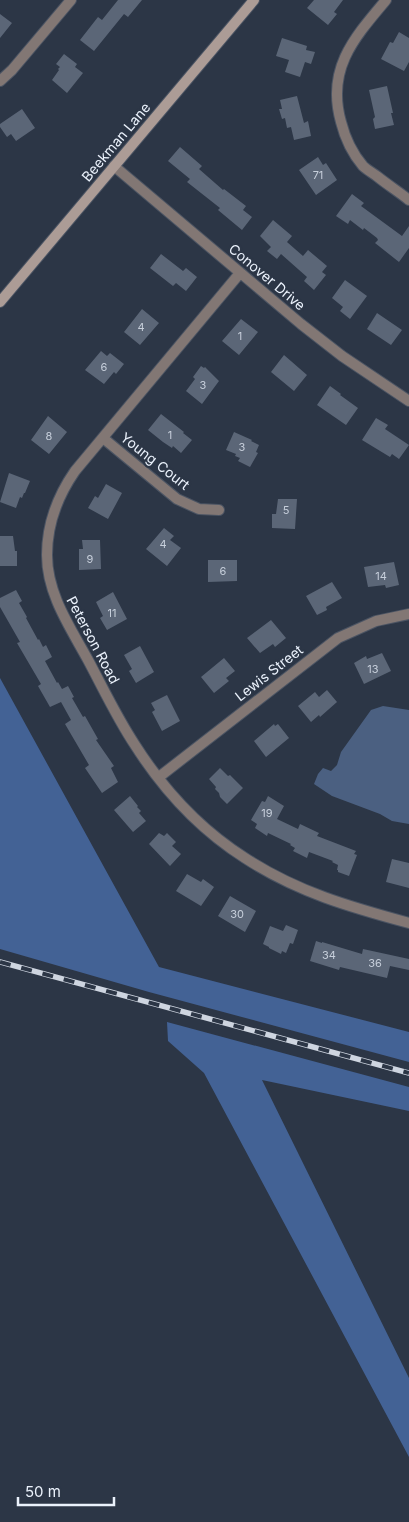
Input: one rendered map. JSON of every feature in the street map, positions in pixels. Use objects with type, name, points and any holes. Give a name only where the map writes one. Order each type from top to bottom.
[{"type":"street","points":[[0,82],[71,0]]},
{"type":"street","name":"Beekman Lane","points":[[0,302],[254,0]]},
{"type":"street","points":[[386,0],[358,33],[344,55],[338,75],[336,97],[344,133],[352,151],[364,166],[409,200]]},
{"type":"street","name":"Conover Drive","points":[[114,166],[301,324],[342,356],[409,401]]},
{"type":"street","name":"Peterson Road","points":[[240,272],[64,487],[55,506],[49,530],[47,556],[55,597],[65,619],[135,745],[158,777],[189,812],[216,837],[244,858],[307,891],[337,903],[409,923]]},
{"type":"street","name":"Young Court","points":[[103,438],[177,499],[199,510],[219,510]]},
{"type":"street","name":"Lewis Street","points":[[158,777],[338,638],[376,621],[409,614]]},
{"type":"shaded area","points":[[0,678],[159,967],[409,1032],[409,1062],[149,992],[0,949]]},
{"type":"shaded area","points":[[383,706],[409,710],[409,824],[392,821],[380,814],[332,796],[314,784],[323,768],[331,771],[337,765],[341,752],[371,710]]},
{"type":"shaded area","points":[[167,1022],[409,1087],[409,1111],[262,1080],[409,1378],[409,1457],[204,1073],[168,1041]]},
{"type":"building","points":[[118,0],[142,0],[128,17],[124,14],[94,51],[80,40],[98,17],[102,20]]},
{"type":"building","points":[[314,0],[343,0],[334,12],[337,14],[328,25],[307,8]]},
{"type":"building","points":[[0,14],[12,23],[0,38]]},
{"type":"building","points":[[399,32],[409,38],[409,62],[404,71],[381,59],[390,42],[393,43]]},
{"type":"building","points":[[282,38],[307,46],[306,50],[315,52],[311,64],[305,62],[300,77],[285,72],[289,60],[276,56]]},
{"type":"building","points":[[64,54],[77,64],[75,67],[83,73],[67,93],[52,80],[60,67],[56,64]]},
{"type":"building","points":[[387,86],[394,125],[375,129],[373,119],[375,117],[369,90]]},
{"type":"building","points":[[297,96],[304,123],[308,121],[311,136],[294,140],[291,127],[287,128],[285,118],[282,119],[279,109],[282,109],[280,100]]},
{"type":"building","points":[[22,109],[35,128],[16,141],[11,134],[7,137],[0,124]]},
{"type":"building","points":[[180,147],[202,166],[199,169],[223,190],[246,206],[243,210],[252,217],[242,230],[218,210],[220,208],[187,182],[190,179],[168,161]]},
{"type":"building","points":[[318,157],[323,165],[326,163],[337,180],[316,195],[299,170]]},
{"type":"building","points":[[352,194],[364,203],[361,206],[402,236],[409,226],[409,248],[399,262],[375,243],[378,240],[377,238],[364,228],[363,230],[350,220],[348,224],[336,216]]},
{"type":"building","points":[[273,220],[292,236],[287,242],[303,256],[308,250],[327,266],[322,272],[326,275],[314,290],[304,281],[307,277],[281,254],[277,259],[267,251],[271,247],[260,236]]},
{"type":"building","points":[[161,254],[183,271],[186,268],[197,277],[186,291],[176,283],[173,286],[150,268]]},
{"type":"building","points":[[345,280],[367,296],[350,319],[340,311],[343,307],[332,298]]},
{"type":"building","points":[[142,309],[159,323],[140,345],[124,332]]},
{"type":"building","points":[[377,313],[402,330],[391,345],[367,329]]},
{"type":"building","points":[[241,319],[258,332],[239,355],[222,341]]},
{"type":"building","points":[[101,351],[107,356],[110,353],[124,364],[104,384],[85,370]]},
{"type":"building","points":[[284,355],[307,375],[294,391],[271,372]]},
{"type":"building","points":[[201,366],[205,367],[219,381],[202,404],[186,391],[195,379],[193,377]]},
{"type":"building","points":[[330,386],[358,408],[346,425],[317,405]]},
{"type":"building","points":[[161,414],[192,440],[181,453],[148,430]]},
{"type":"building","points":[[48,416],[67,432],[49,454],[31,440]]},
{"type":"building","points":[[376,418],[388,425],[385,429],[409,445],[399,459],[392,454],[390,457],[362,440]]},
{"type":"building","points":[[234,432],[259,445],[256,452],[258,453],[250,467],[238,461],[240,458],[235,456],[236,454],[226,450]]},
{"type":"building","points":[[9,473],[30,481],[22,498],[20,497],[16,508],[0,502]]},
{"type":"building","points":[[106,484],[122,493],[108,519],[88,508],[95,496],[98,498]]},
{"type":"building","points":[[278,499],[297,499],[295,529],[272,528],[272,514],[276,514]]},
{"type":"building","points":[[164,528],[174,536],[170,540],[181,548],[167,566],[146,549]]},
{"type":"building","points":[[0,536],[13,536],[15,551],[17,551],[17,566],[0,566]]},
{"type":"building","points":[[82,540],[100,540],[101,569],[79,570],[79,549],[83,549]]},
{"type":"building","points":[[208,560],[237,560],[237,581],[208,582]]},
{"type":"building","points":[[394,562],[399,585],[386,588],[385,585],[368,587],[364,567]]},
{"type":"building","points":[[332,582],[342,598],[326,607],[327,610],[317,615],[306,596]]},
{"type":"building","points":[[16,590],[22,601],[19,603],[26,618],[38,640],[43,647],[46,645],[52,657],[45,661],[57,683],[62,689],[68,686],[74,697],[72,698],[98,739],[96,740],[114,766],[111,768],[118,782],[102,793],[85,768],[89,765],[65,724],[71,720],[61,702],[50,707],[38,686],[41,684],[17,643],[20,642],[0,607],[0,598]]},
{"type":"building","points":[[113,592],[127,619],[107,630],[100,618],[103,616],[96,602]]},
{"type":"building","points":[[271,620],[286,638],[275,647],[273,644],[260,653],[247,638]]},
{"type":"building","points":[[140,646],[154,672],[136,683],[129,671],[132,669],[124,655]]},
{"type":"building","points":[[382,653],[391,671],[364,684],[354,663],[366,656],[367,659]]},
{"type":"building","points":[[224,658],[235,671],[226,678],[229,681],[214,693],[201,677]]},
{"type":"building","points":[[327,690],[337,702],[320,717],[319,715],[311,722],[298,706],[315,692],[319,697]]},
{"type":"building","points":[[167,695],[180,721],[162,731],[152,712],[155,710],[151,703]]},
{"type":"building","points":[[274,724],[275,726],[278,724],[289,738],[266,757],[254,741]]},
{"type":"building","points":[[220,768],[243,788],[227,804],[220,797],[215,789],[216,787],[209,779]]},
{"type":"building","points":[[130,796],[141,811],[139,813],[146,821],[133,832],[114,810]]},
{"type":"building","points":[[268,796],[284,806],[277,819],[298,829],[300,824],[319,833],[317,836],[356,851],[354,854],[357,855],[349,876],[338,872],[338,865],[333,861],[309,852],[307,858],[293,851],[295,848],[291,844],[268,833],[267,836],[255,828],[257,824],[251,820],[262,801],[265,802]]},
{"type":"building","points":[[159,833],[164,836],[167,833],[176,842],[172,846],[181,854],[170,866],[149,844]]},
{"type":"building","points":[[392,859],[409,863],[409,888],[386,882]]},
{"type":"building","points":[[187,874],[201,882],[203,879],[214,887],[201,906],[176,891]]},
{"type":"building","points":[[230,896],[256,911],[245,932],[218,916]]},
{"type":"building","points":[[286,925],[298,930],[293,944],[290,943],[286,953],[282,951],[281,954],[263,944],[270,926],[283,931]]},
{"type":"building","points":[[316,941],[362,954],[363,949],[409,959],[409,970],[390,966],[387,978],[340,967],[339,970],[310,961]]},
{"type":"railway","points":[[0,962],[409,1073]]}]
